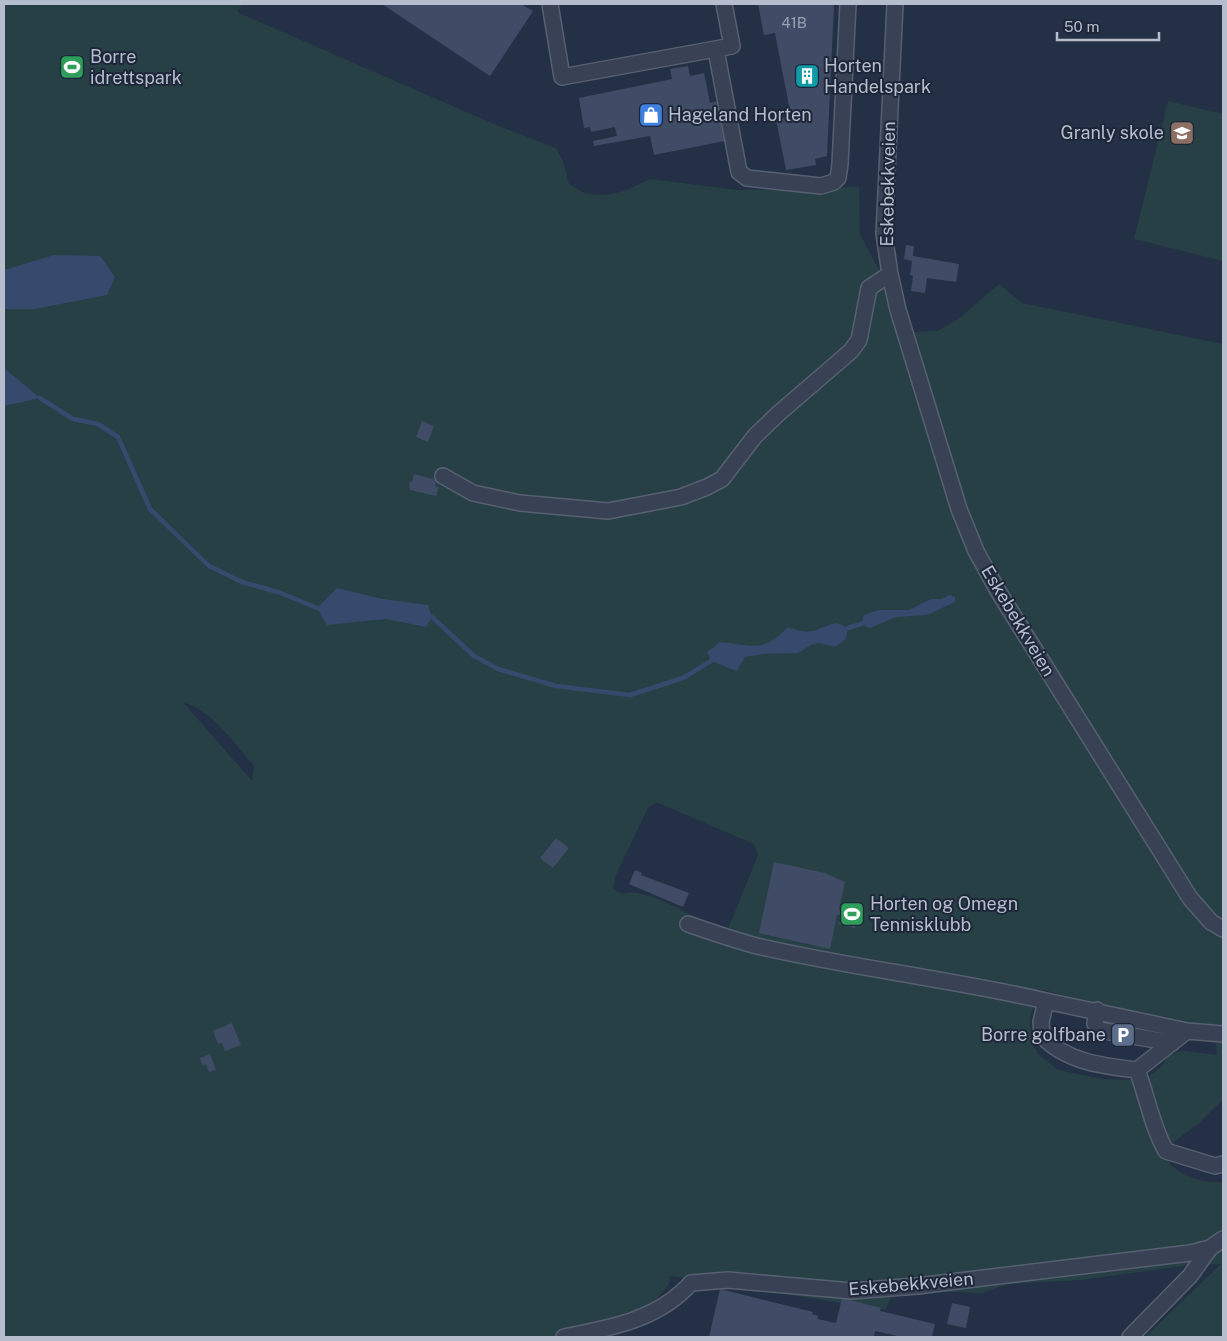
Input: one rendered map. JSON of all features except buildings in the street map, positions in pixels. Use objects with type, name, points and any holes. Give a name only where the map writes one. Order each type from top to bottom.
[{"type":"street","points":[[553,4],[562,77],[732,46],[724,4]]},
{"type":"street","points":[[716,50],[739,172],[747,178],[821,186],[828,185],[838,178],[840,164],[848,4]]},
{"type":"street","name":"Eskebekkveien","points":[[895,4],[884,234],[898,310],[959,509],[978,556],[1190,898],[1211,922],[1223,929]]},
{"type":"street","points":[[443,476],[473,493],[520,503],[608,511],[681,497],[707,487],[722,479],[755,436],[851,351],[859,340],[869,288],[890,274]]},
{"type":"street","points":[[688,924],[756,945],[798,955],[984,987],[1097,1010],[1186,1031],[1223,1034]]},
{"type":"street","points":[[1046,1001],[1041,1022],[1042,1036],[1061,1053],[1102,1065],[1137,1070],[1186,1031]]},
{"type":"street","points":[[1097,1010],[1095,1024],[1099,1030],[1172,1043]]},
{"type":"street","points":[[1137,1070],[1158,1138],[1166,1151],[1215,1166],[1223,1164]]},
{"type":"street","name":"Eskebekkveien","points":[[1130,1337],[1190,1276],[1210,1248],[1223,1239]]},
{"type":"street","name":"Eskebekkveien","points":[[564,1337],[620,1332],[682,1294],[691,1284],[728,1280],[852,1291],[916,1286],[1180,1254],[1210,1248]]},
{"type":"green space","points":[[4,4],[242,4],[237,12],[496,125],[556,148],[563,161],[569,184],[586,194],[608,195],[627,190],[650,179],[737,190],[859,187],[860,234],[912,332],[937,331],[957,320],[999,284],[1022,303],[1223,344],[1223,1099],[1198,1124],[1174,1142],[1170,1149],[1169,1162],[1180,1172],[1201,1181],[1223,1182],[1223,1337],[1145,1337],[1221,1264],[1184,1266],[1080,1280],[1009,1284],[981,1293],[930,1291],[892,1296],[885,1310],[670,1276],[669,1284],[655,1301],[646,1307],[623,1314],[606,1337],[4,1337]],"holes":[[[183,702],[194,706],[204,713],[231,738],[254,766],[252,781]],[[656,802],[754,844],[758,855],[728,929],[703,921],[647,895],[623,894],[613,889],[615,877],[648,808]],[[1039,989],[1215,1030],[1217,1055],[1186,1051],[1177,1052],[1169,1055],[1162,1066],[1144,1080],[1105,1079],[1058,1070],[1037,1053],[1031,1040],[1030,1019]]]},
{"type":"green space","points":[[1168,101],[1223,114],[1223,261],[1134,239]]},
{"type":"water","points":[[54,255],[100,256],[115,277],[107,295],[34,309],[4,309],[4,270]]},
{"type":"water","points":[[4,368],[40,398],[4,406]]},
{"type":"water","points":[[337,588],[383,599],[428,605],[432,617],[426,627],[386,619],[327,625],[317,608]]},
{"type":"water","points":[[950,595],[955,597],[955,602],[927,615],[896,617],[870,628],[861,624],[864,615],[879,610],[909,610],[931,599],[941,599]]},
{"type":"water","points":[[837,623],[848,628],[846,639],[835,647],[819,643],[811,645],[798,653],[763,654],[745,657],[737,671],[711,661],[707,652],[720,642],[757,646],[771,641],[788,627],[796,630],[814,631]]},
{"type":"waterway","points":[[40,398],[73,419],[98,424],[118,437],[150,509],[209,566],[242,582],[281,593],[317,608]]},
{"type":"waterway","points":[[432,617],[474,656],[498,669],[556,686],[630,695],[683,678],[711,661]]},
{"type":"waterway","points":[[848,628],[861,624]]},
{"type":"place","name":"Borre idrettspark","points":[[72,67]]},
{"type":"place","name":"Horten Handelspark","points":[[807,76]]},
{"type":"place","name":"Hageland Horten","points":[[651,115]]},
{"type":"place","name":"Granly skole","points":[[1182,133]]},
{"type":"place","name":"Horten og Omegn Tennisklubb","points":[[852,914]]},
{"type":"place","name":"Borre golfbane","points":[[1123,1035]]}]
